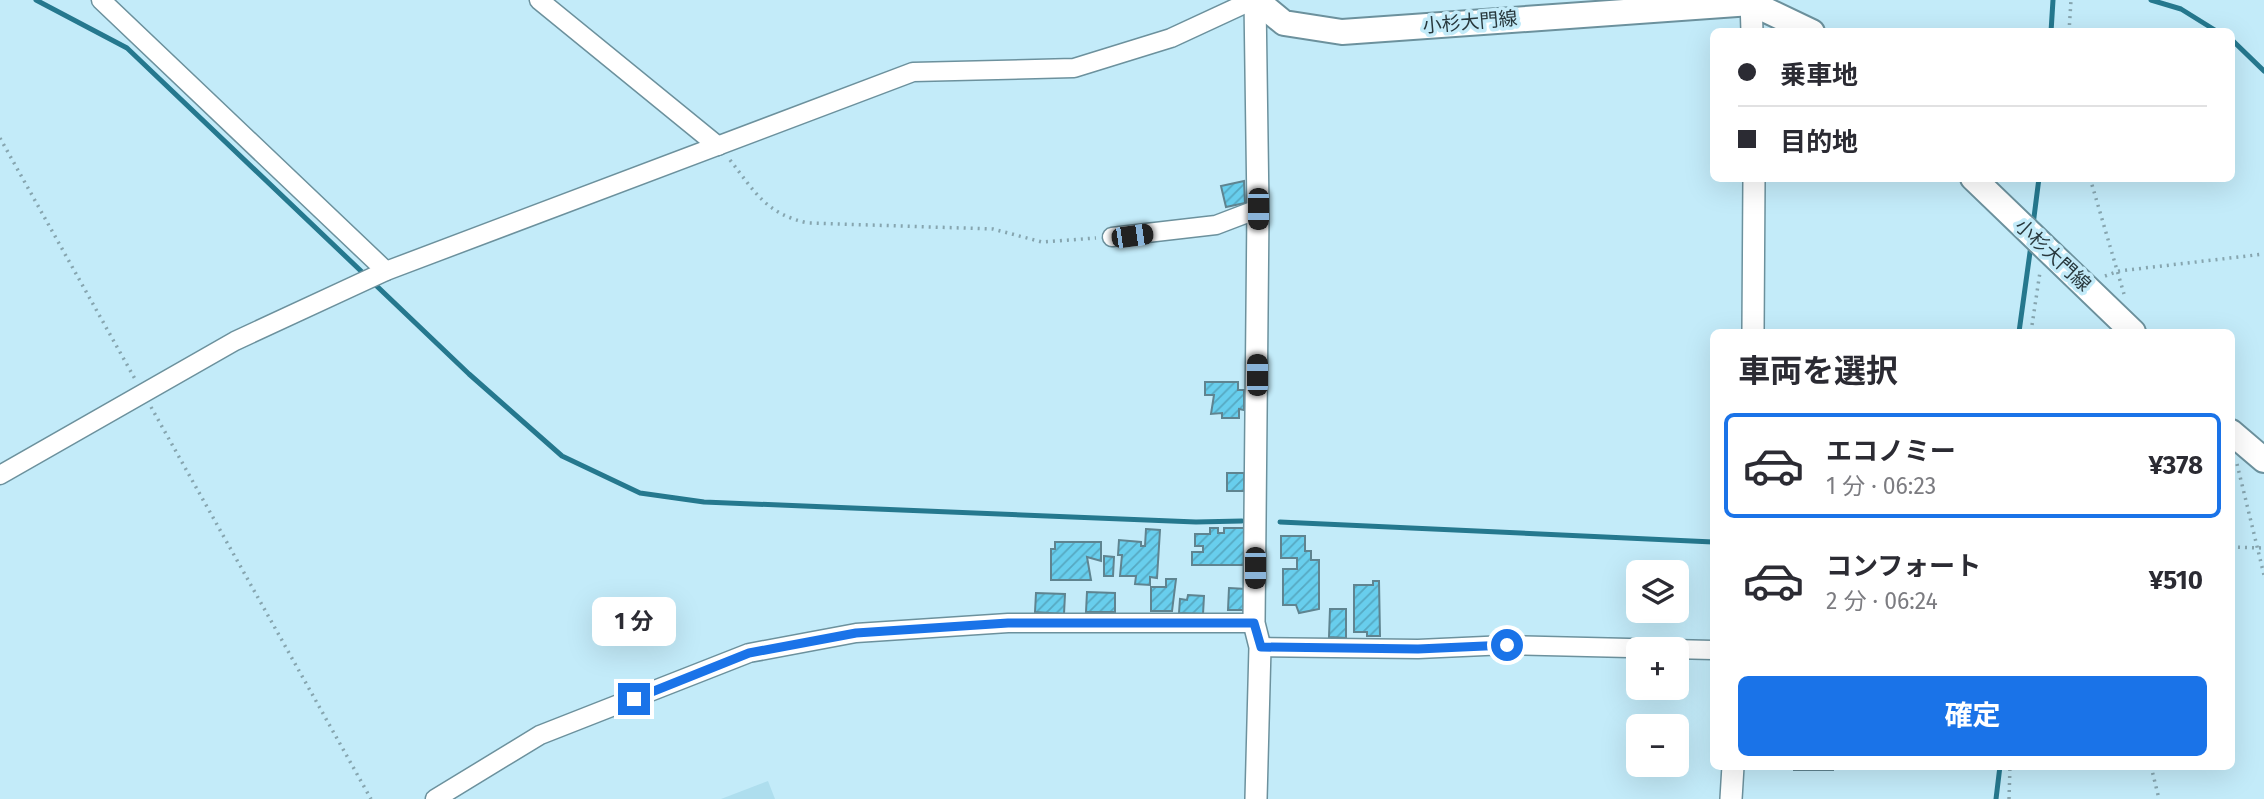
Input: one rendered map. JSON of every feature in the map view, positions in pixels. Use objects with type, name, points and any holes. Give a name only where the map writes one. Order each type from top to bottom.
[{"type":"main road","name":"小杉大門線","points":[[1254,0],[1284,23],[1342,32],[1751,1],[1804,28]]},
{"type":"main road","name":"小杉大門線","points":[[1977,182],[2130,329]]},
{"type":"main road","points":[[2238,438],[2264,460]]},
{"type":"street","points":[[101,0],[386,271]]},
{"type":"street","points":[[539,0],[718,146]]},
{"type":"street","points":[[0,475],[235,341],[386,271],[913,72],[1074,68],[1171,38],[1254,0],[1258,209],[1254,623],[1261,647],[1256,799]]},
{"type":"street","points":[[1751,1],[1752,28]]},
{"type":"street","points":[[1753,329],[1754,182]]},
{"type":"street","points":[[1112,237],[1216,225],[1258,209]]},
{"type":"street","points":[[435,799],[540,735],[749,653],[856,633],[1008,623],[1254,623]]},
{"type":"street","points":[[1261,647],[1418,649],[1507,645],[1710,650]]},
{"type":"street","points":[[1731,799],[1733,770]]},
{"type":"path","points":[[2069,28],[2071,0]]},
{"type":"path","points":[[0,138],[371,799]]},
{"type":"path","points":[[718,146],[757,194],[782,218],[808,223],[993,229],[1042,243],[1112,237]]},
{"type":"path","points":[[2091,182],[2124,296]]},
{"type":"path","points":[[2031,329],[2044,248]]},
{"type":"path","points":[[2083,284],[2119,271],[2264,254]]},
{"type":"path","points":[[2238,438],[2235,458],[2264,575]]},
{"type":"path","points":[[2235,547],[2264,548]]},
{"type":"path","points":[[2009,799],[2010,770]]},
{"type":"path","points":[[2152,770],[2160,799]]},
{"type":"shaded area","points":[[768,781],[775,799],[721,799]]},
{"type":"building","points":[[1244,181],[1245,203],[1226,207],[1221,186]]},
{"type":"building","points":[[1205,382],[1238,382],[1238,390],[1244,390],[1244,410],[1239,409],[1239,418],[1222,418],[1222,413],[1211,414],[1214,395],[1205,395]]},
{"type":"building","points":[[1227,473],[1244,473],[1244,491],[1227,491]]},
{"type":"building","points":[[1210,528],[1218,528],[1218,533],[1224,533],[1224,528],[1245,528],[1245,565],[1192,565],[1192,552],[1203,552],[1203,546],[1195,546],[1195,534],[1210,534]]},
{"type":"building","points":[[1146,529],[1160,530],[1157,578],[1150,577],[1150,585],[1135,584],[1136,576],[1120,576],[1122,555],[1118,555],[1119,540],[1141,542],[1141,546],[1145,546]]},
{"type":"building","points":[[1281,536],[1305,536],[1305,551],[1311,551],[1311,560],[1319,560],[1319,609],[1299,613],[1296,605],[1283,605],[1283,569],[1297,569],[1297,558],[1281,558]]},
{"type":"building","points":[[1055,542],[1101,542],[1101,561],[1087,557],[1091,580],[1051,580],[1051,549],[1055,549]]},
{"type":"building","points":[[1104,556],[1114,557],[1113,576],[1104,576]]},
{"type":"building","points":[[1166,579],[1176,579],[1172,611],[1151,611],[1151,587],[1166,587]]},
{"type":"building","points":[[1373,581],[1379,581],[1380,636],[1354,632],[1354,585],[1373,585]]},
{"type":"building","points":[[1229,588],[1246,589],[1245,610],[1228,610]]},
{"type":"building","points":[[1087,592],[1115,593],[1115,612],[1086,612]]},
{"type":"building","points":[[1036,593],[1065,594],[1064,614],[1035,612]]},
{"type":"building","points":[[1188,595],[1204,596],[1203,614],[1179,613],[1180,599],[1187,600]]},
{"type":"building","points":[[1330,609],[1346,609],[1346,638],[1329,637]]},
{"type":"waterway","points":[[36,0],[127,48],[469,374],[562,456],[640,493],[704,502],[1196,522],[1242,521]]},
{"type":"waterway","points":[[2051,28],[2053,0]]},
{"type":"waterway","points":[[2151,0],[2181,9],[2212,28]]},
{"type":"waterway","points":[[2235,43],[2264,71]]},
{"type":"waterway","points":[[2033,225],[2038,182]]},
{"type":"waterway","points":[[2019,329],[2031,245]]},
{"type":"waterway","points":[[1280,522],[1710,542]]},
{"type":"waterway","points":[[1996,799],[2000,770]]},
{"type":"route","points":[[634,699],[749,653],[856,633],[957,626],[1008,623],[1254,623],[1261,647],[1418,649],[1507,645]]}]
